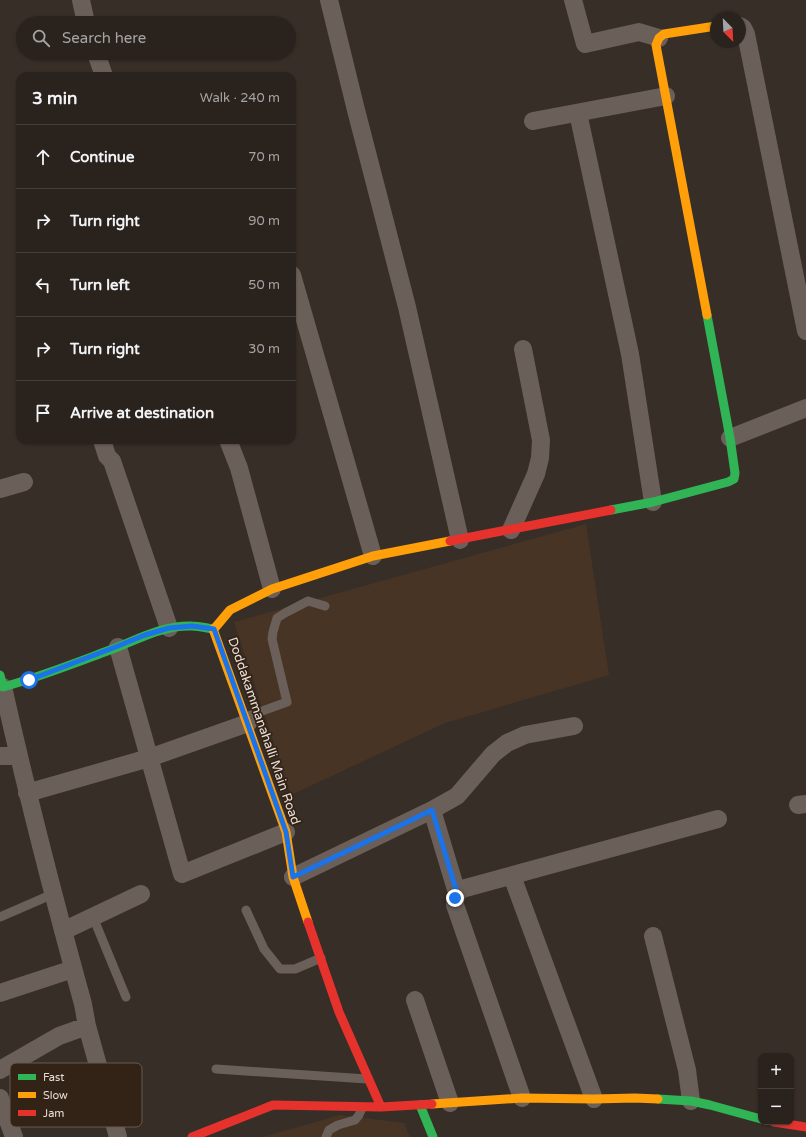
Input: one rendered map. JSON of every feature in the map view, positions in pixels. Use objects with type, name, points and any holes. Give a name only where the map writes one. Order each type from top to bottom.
[{"type":"street","points":[[81,0],[84,16]]},
{"type":"street","points":[[329,0],[407,307],[460,540]]},
{"type":"street","points":[[573,0],[585,44],[639,32],[659,38]]},
{"type":"street","points":[[214,629],[230,610],[272,589],[373,556],[653,502],[728,482],[734,478],[735,473],[730,438],[656,45],[659,38],[664,34],[710,27]]},
{"type":"street","points":[[746,34],[806,331]]},
{"type":"street","points":[[98,60],[103,72]]},
{"type":"street","points":[[533,121],[666,96]]},
{"type":"street","points":[[578,113],[630,354],[653,502]]},
{"type":"street","points":[[296,288],[373,556]]},
{"type":"street","points":[[511,530],[536,474],[540,458],[541,440],[523,349]]},
{"type":"street","points":[[730,438],[806,408]]},
{"type":"street","points":[[103,444],[107,456],[112,461],[169,628]]},
{"type":"street","points":[[230,444],[239,468],[272,589]]},
{"type":"street","points":[[0,489],[24,482]]},
{"type":"street","name":"Doddakammanahalli Main Road","points":[[1,681],[29,680],[145,635],[169,628],[192,626],[214,629],[286,832],[293,877],[320,958],[339,1012],[381,1107]]},
{"type":"street","points":[[118,646],[182,874],[286,832]]},
{"type":"street","points":[[1,681],[27,793],[97,1063]]},
{"type":"street","points":[[27,793],[149,758],[247,720]]},
{"type":"street","points":[[293,877],[432,810],[457,796],[493,754],[507,743],[525,735],[574,726]]},
{"type":"street","points":[[0,756],[18,756]]},
{"type":"street","points":[[432,810],[457,893],[455,905],[522,1098]]},
{"type":"street","points":[[457,893],[462,890],[512,876],[718,820]]},
{"type":"street","points":[[512,876],[594,1100]]},
{"type":"street","points":[[63,931],[141,894]]},
{"type":"street","points":[[653,936],[687,1070],[691,1101]]},
{"type":"street","points":[[0,993],[73,969]]},
{"type":"street","points":[[415,1000],[450,1103]]},
{"type":"street","points":[[12,1063],[59,1036],[87,1026]]},
{"type":"street","points":[[0,1070],[10,1064]]},
{"type":"street","points":[[0,1098],[10,1126]]},
{"type":"street","points":[[192,1137],[273,1105],[381,1107],[522,1098],[594,1100],[635,1098],[691,1101],[758,1118]]},
{"type":"street","points":[[420,1105],[433,1137]]},
{"type":"street","points":[[793,1125],[806,1127]]},
{"type":"street","points":[[10,1127],[14,1137]]},
{"type":"street","points":[[115,1127],[118,1137]]},
{"type":"lane","points":[[247,720],[287,702],[272,639],[277,618],[308,601],[325,606]]},
{"type":"lane","points":[[0,917],[53,894]]},
{"type":"lane","points":[[246,910],[264,949],[280,968],[295,969],[320,958]]},
{"type":"lane","points":[[93,917],[126,997]]},
{"type":"lane","points":[[216,1069],[368,1079]]},
{"type":"lane","points":[[326,1137],[329,1130],[338,1125],[355,1120],[362,1107]]},
{"type":"shaded area","points":[[586,524],[609,675],[445,723],[291,795],[234,622]]},
{"type":"shaded area","points":[[340,1115],[404,1123],[410,1137],[263,1137]]},
{"type":"traffic: fast","points":[[611,510],[653,502],[728,482],[734,479],[735,473],[730,438],[707,315]]},
{"type":"traffic: fast","points":[[0,675],[3,687],[57,670],[150,634],[170,628],[192,626],[213,629]]},
{"type":"traffic: fast","points":[[658,1099],[691,1101],[758,1118]]},
{"type":"traffic: fast","points":[[420,1105],[433,1137]]},
{"type":"traffic: slow","points":[[707,315],[656,45],[659,38],[664,34],[710,27]]},
{"type":"traffic: slow","points":[[214,629],[230,610],[272,589],[373,556],[450,541]]},
{"type":"traffic: slow","points":[[213,629],[286,832],[293,877],[308,922]]},
{"type":"traffic: slow","points":[[432,1104],[522,1098],[658,1099]]},
{"type":"traffic: jam","points":[[450,541],[611,510]]},
{"type":"traffic: jam","points":[[308,922],[339,1012],[381,1107]]},
{"type":"traffic: jam","points":[[192,1137],[273,1105],[381,1107],[432,1104]]},
{"type":"traffic: jam","points":[[793,1125],[806,1127]]},
{"type":"route","points":[[29,680],[145,635],[169,628],[192,626],[214,629],[286,832],[293,877],[432,810],[457,893],[455,898]]}]
